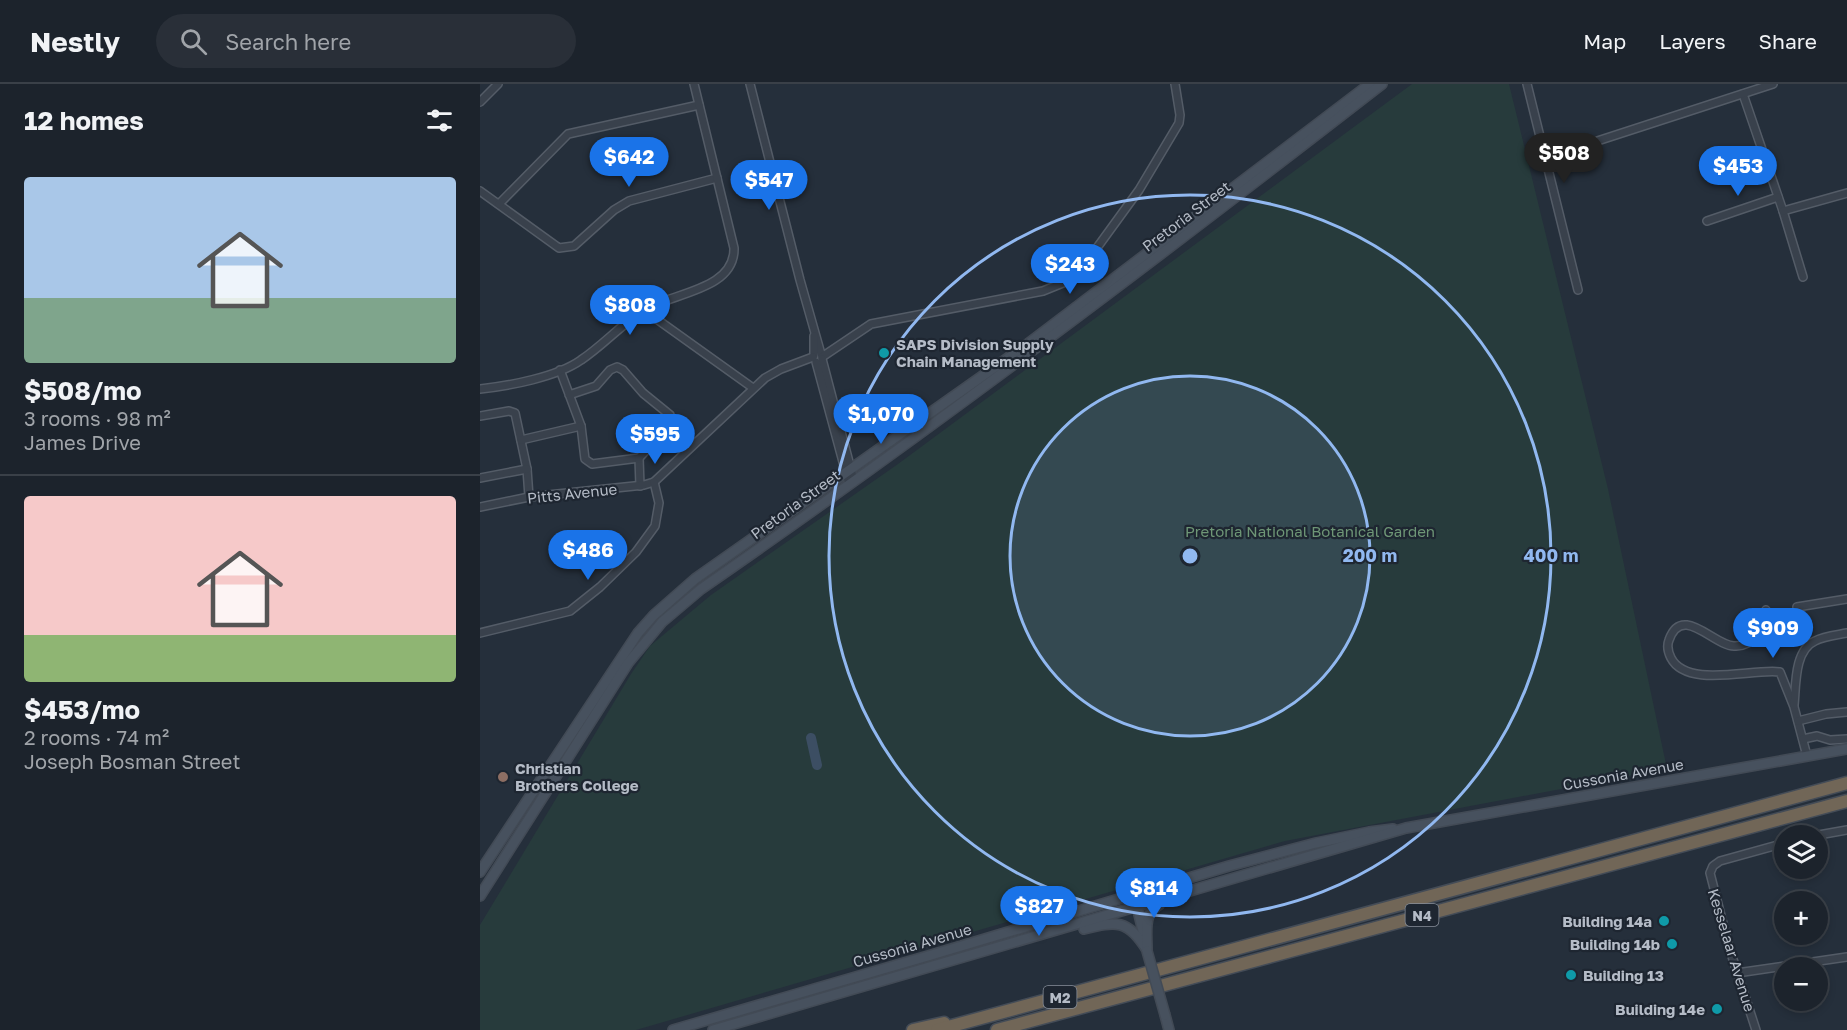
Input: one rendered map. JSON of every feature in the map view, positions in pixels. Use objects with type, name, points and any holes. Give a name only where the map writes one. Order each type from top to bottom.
[{"type":"highway","name":"N4","points":[[1184,964],[1292,932],[1847,783]]},
{"type":"highway","name":"N4","points":[[997,1030],[1847,801]]},
{"type":"highway","points":[[913,1030],[1130,974],[1184,964]]},
{"type":"highway","name":"M2","points":[[937,1030],[1184,964]]},
{"type":"main road","name":"Pretoria Street","points":[[480,872],[620,658],[654,615],[695,579],[1025,346],[1370,84]]},
{"type":"main road","name":"Pretoria Street","points":[[480,896],[612,688],[662,622],[701,589],[1029,354],[1209,219],[1382,84]]},
{"type":"main road","name":"Cussonia Avenue","points":[[673,1030],[1229,866],[1316,843],[1847,749]]},
{"type":"main road","name":"Cussonia Avenue","points":[[713,1030],[1404,829]]},
{"type":"main road","points":[[1134,894],[1169,1030]]},
{"type":"main road","points":[[1147,950],[1147,921],[1151,911],[1158,905],[1184,894]]},
{"type":"main road","points":[[1049,933],[1063,934],[1118,923],[1134,931],[1147,950]]},
{"type":"street","points":[[480,102],[498,84]]},
{"type":"street","points":[[480,389],[523,382],[580,362],[644,310],[723,276],[733,260],[732,239],[694,84]]},
{"type":"street","points":[[750,84],[814,331],[821,350],[818,358],[852,482]]},
{"type":"street","points":[[818,358],[871,324],[1043,291],[1075,278],[1139,190],[1179,123],[1180,115],[1174,84]]},
{"type":"street","points":[[1527,84],[1578,290]]},
{"type":"street","points":[[1545,158],[1773,84]]},
{"type":"street","points":[[1743,94],[1803,277]]},
{"type":"street","points":[[499,204],[567,134],[699,105]]},
{"type":"street","points":[[480,191],[559,248],[574,246],[614,210],[629,201],[717,178]]},
{"type":"street","points":[[1783,211],[1847,193]]},
{"type":"street","points":[[1707,221],[1778,197]]},
{"type":"street","points":[[644,310],[753,388]]},
{"type":"street","name":"Pitts Avenue","points":[[480,507],[529,497],[640,486],[654,482],[753,388],[772,373],[798,362],[818,358]]},
{"type":"street","points":[[560,370],[568,395],[581,426],[585,459],[592,464],[639,458],[672,422],[672,418],[623,370],[614,367],[596,386],[568,395]]},
{"type":"street","points":[[480,416],[513,412],[527,469],[529,497]]},
{"type":"street","points":[[521,440],[581,426]]},
{"type":"street","points":[[639,458],[640,486]]},
{"type":"street","points":[[480,478],[527,469]]},
{"type":"street","points":[[480,633],[570,611],[593,594],[636,552],[655,526],[658,503],[654,482]]},
{"type":"street","points":[[1797,607],[1847,599]]},
{"type":"street","points":[[1766,610],[1767,622],[1764,629],[1744,645],[1725,644],[1702,630],[1685,625],[1678,627],[1671,634],[1668,652],[1673,661],[1681,667],[1702,674],[1780,672],[1794,707],[1807,756]]},
{"type":"street","points":[[1794,707],[1801,655],[1806,646],[1815,640],[1847,633]]},
{"type":"street","points":[[1798,721],[1826,714],[1847,712]]},
{"type":"street","points":[[1803,740],[1817,736],[1830,741],[1847,739]]},
{"type":"street","points":[[1828,833],[1847,830]]},
{"type":"street","name":"Kesselaar Avenue","points":[[1756,1030],[1737,973],[1711,880],[1711,870],[1720,861],[1774,846]]},
{"type":"street","points":[[1737,973],[1847,957]]},
{"type":"green space","name":"Pretoria National Botanical Garden","points":[[1412,84],[1509,84],[1608,489],[1667,769],[1285,841],[636,1030],[480,1030],[480,925],[650,646],[711,595],[898,464]]},
{"type":"waterway","points":[[811,738],[817,765]]},
{"type":"place","name":"SAPS Division Supply Chain Management","points":[[884,353]]},
{"type":"place","name":"Christian Brothers College","points":[[503,777]]},
{"type":"place","name":"Building 14a","points":[[1664,921]]},
{"type":"place","name":"Building 14b","points":[[1672,944]]},
{"type":"place","name":"Building 13","points":[[1571,975]]},
{"type":"place","name":"Building 14e","points":[[1717,1009]]}]
